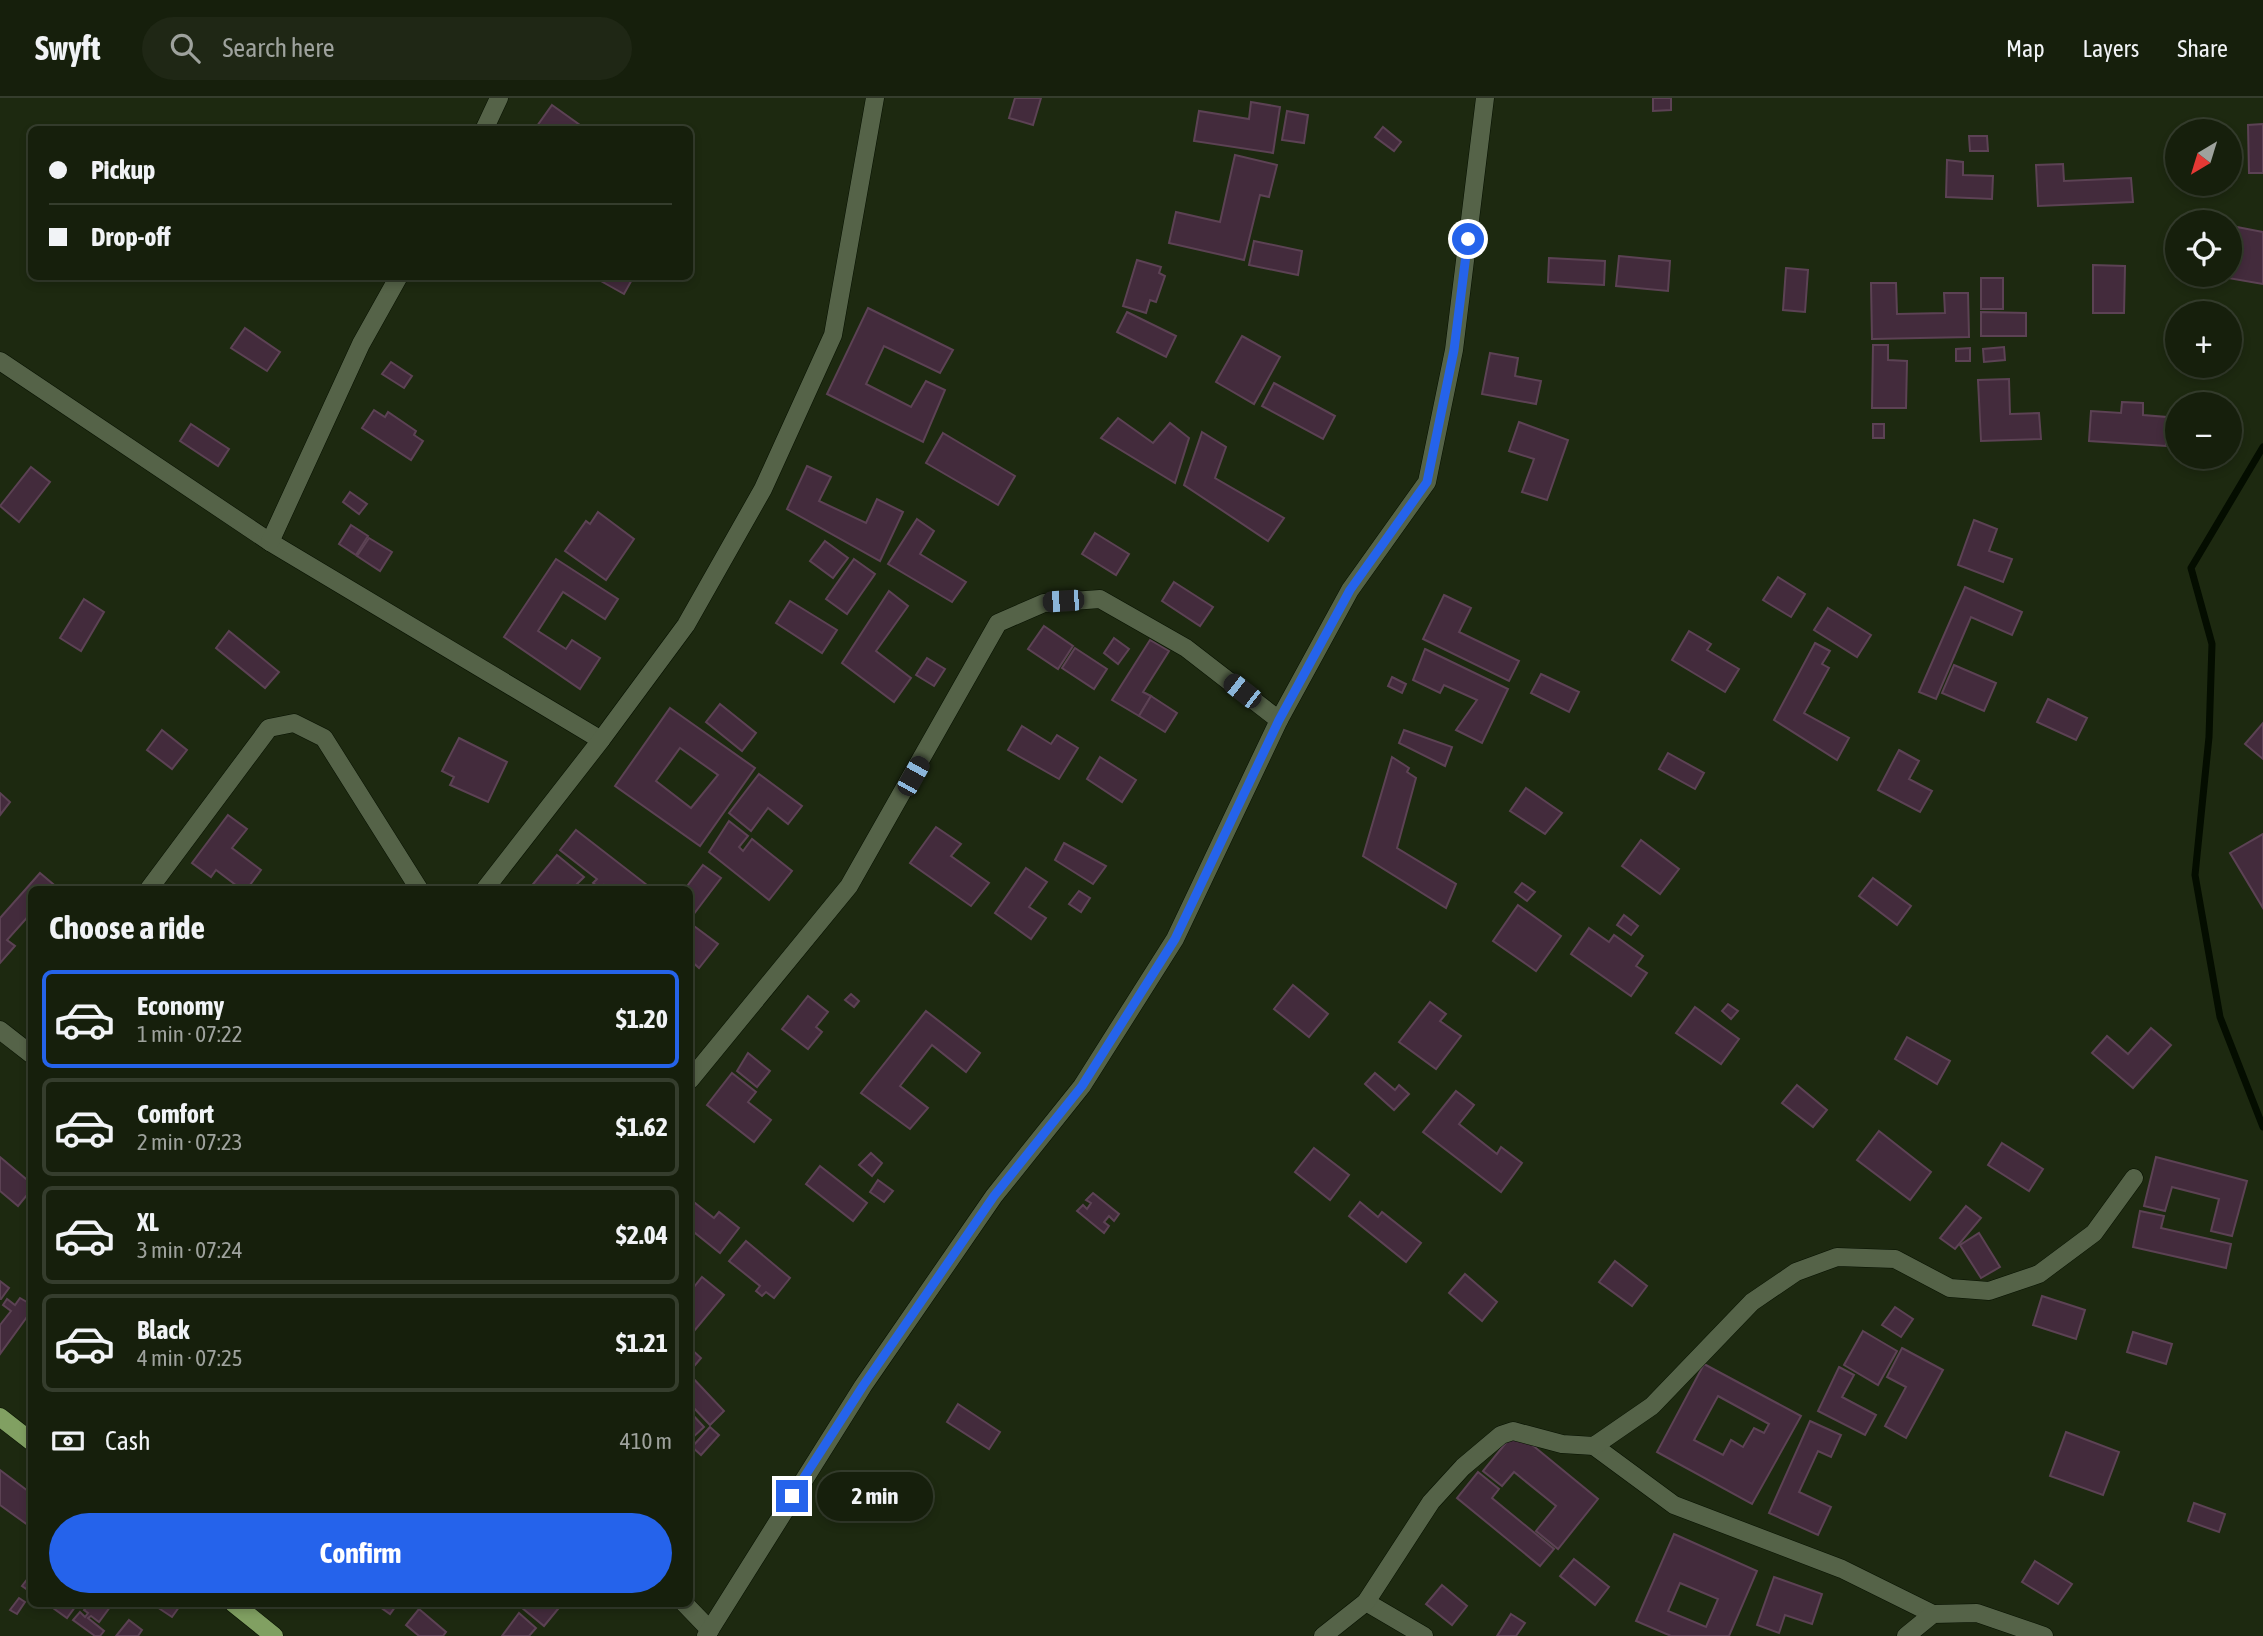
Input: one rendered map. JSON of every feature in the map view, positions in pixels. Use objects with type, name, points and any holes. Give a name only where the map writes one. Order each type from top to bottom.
[{"type":"main road","points":[[0,1417],[28,1439]]},
{"type":"main road","points":[[238,1607],[274,1636]]},
{"type":"street","points":[[486,126],[499,98]]},
{"type":"street","points":[[487,886],[686,625],[763,489],[833,335],[875,98]]},
{"type":"street","points":[[687,1607],[708,1633],[863,1386],[994,1196],[1082,1086],[1175,939],[1279,720],[1350,590],[1427,482],[1454,350],[1485,98]]},
{"type":"street","points":[[270,542],[361,344],[397,280]]},
{"type":"street","points":[[0,361],[270,542],[601,740]]},
{"type":"street","points":[[693,1076],[849,886],[998,623],[1044,603],[1100,599],[1186,648],[1279,720]]},
{"type":"street","points":[[151,886],[269,728],[294,723],[324,738],[416,886]]},
{"type":"street","points":[[0,1030],[28,1051]]},
{"type":"street","points":[[1594,1446],[1652,1406],[1752,1302],[1796,1272],[1838,1257],[1895,1259],[1950,1288],[1989,1291],[2039,1274],[2094,1233],[2134,1178]]},
{"type":"street","points":[[1323,1636],[1366,1602],[1431,1502],[1463,1467],[1501,1435],[1513,1432],[1562,1444],[1594,1446],[1674,1505],[1842,1569],[1933,1614],[1977,1613],[2044,1636]]},
{"type":"street","points":[[1366,1602],[1424,1636]]},
{"type":"street","points":[[1906,1636],[1933,1614]]},
{"type":"building","points":[[1015,98],[1041,98],[1033,125],[1009,118]]},
{"type":"building","points":[[1653,98],[1671,98],[1671,110],[1653,111]]},
{"type":"building","points":[[1251,102],[1280,107],[1273,153],[1194,141],[1199,111],[1249,119]]},
{"type":"building","points":[[552,105],[581,126],[537,126]]},
{"type":"building","points":[[1287,111],[1308,115],[1304,143],[1282,140]]},
{"type":"building","points":[[2263,124],[2263,173],[2249,173],[2248,125]]},
{"type":"building","points":[[1383,127],[1401,142],[1394,151],[1375,137]]},
{"type":"building","points":[[1969,136],[1987,136],[1988,151],[1970,151]]},
{"type":"building","points":[[1235,155],[1277,165],[1269,197],[1260,195],[1244,260],[1169,243],[1176,212],[1220,222]]},
{"type":"building","points":[[1947,160],[1963,162],[1963,175],[1993,176],[1992,199],[1946,197]]},
{"type":"building","points":[[2063,164],[2064,181],[2131,178],[2133,202],[2038,206],[2036,165]]},
{"type":"building","points":[[2242,228],[2263,232],[2263,284],[2242,280]]},
{"type":"building","points":[[1254,241],[1302,251],[1298,275],[1249,265]]},
{"type":"building","points":[[1619,256],[1670,261],[1668,291],[1616,286]]},
{"type":"building","points":[[1549,258],[1605,261],[1604,285],[1548,282]]},
{"type":"building","points":[[1137,260],[1161,267],[1159,273],[1165,276],[1156,302],[1150,300],[1146,313],[1123,306]]},
{"type":"building","points":[[2093,265],[2125,266],[2124,313],[2093,313]]},
{"type":"building","points":[[1786,268],[1808,270],[1805,312],[1783,310]]},
{"type":"building","points":[[1981,278],[2003,278],[2003,309],[1981,309]]},
{"type":"building","points":[[599,280],[632,280],[624,294]]},
{"type":"building","points":[[1871,283],[1896,283],[1897,314],[1945,313],[1944,293],[1968,293],[1969,337],[1872,339]]},
{"type":"building","points":[[868,308],[953,350],[940,373],[884,346],[866,384],[911,407],[926,381],[945,390],[923,442],[827,394]]},
{"type":"building","points":[[1127,312],[1176,336],[1166,357],[1117,332]]},
{"type":"building","points":[[1981,312],[2026,313],[2026,336],[1981,336]]},
{"type":"building","points":[[245,328],[280,352],[267,371],[231,348]]},
{"type":"building","points":[[1242,336],[1280,357],[1254,404],[1216,382]]},
{"type":"building","points":[[1873,345],[1888,345],[1888,360],[1907,361],[1906,408],[1872,408]]},
{"type":"building","points":[[2004,347],[2005,360],[1984,362],[1983,349]]},
{"type":"building","points":[[1970,348],[1970,361],[1956,361],[1956,349]]},
{"type":"building","points":[[1490,353],[1518,358],[1515,376],[1541,381],[1536,404],[1482,394]]},
{"type":"building","points":[[391,362],[412,376],[404,388],[382,374]]},
{"type":"building","points":[[2009,379],[2010,414],[2039,413],[2041,439],[1981,441],[1978,380]]},
{"type":"building","points":[[1274,383],[1335,416],[1323,439],[1262,406]]},
{"type":"building","points":[[2122,402],[2143,403],[2143,415],[2165,417],[2165,446],[2089,441],[2091,411],[2121,413]]},
{"type":"building","points":[[374,410],[385,417],[388,412],[416,431],[414,435],[423,441],[411,460],[362,428]]},
{"type":"building","points":[[1118,418],[1153,443],[1170,423],[1189,438],[1175,483],[1101,438]]},
{"type":"building","points":[[1519,422],[1568,440],[1547,500],[1522,492],[1534,459],[1509,451]]},
{"type":"building","points":[[191,424],[229,449],[218,466],[180,441]]},
{"type":"building","points":[[1873,424],[1884,424],[1884,438],[1873,438]]},
{"type":"building","points":[[1202,432],[1226,447],[1215,478],[1284,518],[1268,541],[1184,485]]},
{"type":"building","points":[[943,433],[1015,476],[998,505],[926,463]]},
{"type":"building","points":[[807,466],[831,477],[819,501],[866,523],[877,499],[903,512],[880,561],[787,509]]},
{"type":"building","points":[[31,467],[50,482],[19,522],[0,506]]},
{"type":"building","points":[[350,492],[367,504],[359,514],[343,502]]},
{"type":"building","points":[[598,512],[634,539],[606,580],[565,551],[586,521],[590,524]]},
{"type":"building","points":[[917,519],[934,531],[920,554],[966,582],[952,602],[888,564]]},
{"type":"building","points":[[1974,520],[1997,529],[1989,551],[2012,559],[2003,582],[1958,565]]},
{"type":"building","points":[[351,525],[368,536],[356,555],[339,544]]},
{"type":"building","points":[[1095,533],[1129,554],[1116,575],[1082,554]]},
{"type":"building","points":[[369,538],[392,552],[380,571],[357,556]]},
{"type":"building","points":[[825,541],[848,558],[833,578],[810,561]]},
{"type":"building","points":[[556,559],[618,599],[605,619],[563,592],[538,631],[566,649],[572,640],[600,658],[580,689],[504,637]]},
{"type":"building","points":[[854,559],[875,574],[847,614],[826,599]]},
{"type":"building","points":[[1778,577],[1805,594],[1791,617],[1763,600]]},
{"type":"building","points":[[1174,582],[1213,607],[1200,626],[1162,601]]},
{"type":"building","points":[[1965,587],[2022,612],[2012,635],[1971,617],[1936,699],[1919,692]]},
{"type":"building","points":[[889,591],[908,606],[876,651],[911,678],[894,702],[842,663]]},
{"type":"building","points":[[1444,595],[1471,608],[1459,632],[1519,661],[1509,681],[1423,639]]},
{"type":"building","points":[[84,599],[104,612],[81,651],[60,638]]},
{"type":"building","points":[[790,601],[837,630],[822,653],[776,623]]},
{"type":"building","points":[[1828,608],[1871,635],[1857,657],[1814,630]]},
{"type":"building","points":[[1044,626],[1073,646],[1058,669],[1028,649]]},
{"type":"building","points":[[229,631],[279,672],[265,688],[216,648]]},
{"type":"building","points":[[1689,631],[1711,644],[1707,650],[1739,669],[1725,692],[1672,660]]},
{"type":"building","points":[[1114,638],[1129,649],[1118,664],[1104,653]]},
{"type":"building","points":[[1150,640],[1169,651],[1143,692],[1151,696],[1139,716],[1112,700]]},
{"type":"building","points":[[1815,643],[1830,651],[1822,664],[1829,668],[1804,713],[1849,738],[1837,760],[1774,720]]},
{"type":"building","points":[[1075,648],[1107,669],[1094,689],[1062,668]]},
{"type":"building","points":[[1425,649],[1508,689],[1482,743],[1456,730],[1477,700],[1444,685],[1440,693],[1413,680]]},
{"type":"building","points":[[927,658],[945,669],[934,686],[916,675]]},
{"type":"building","points":[[1954,665],[1996,683],[1984,711],[1942,693]]},
{"type":"building","points":[[1541,674],[1579,692],[1569,712],[1531,693]]},
{"type":"building","points":[[1392,677],[1406,684],[1402,693],[1388,686]]},
{"type":"building","points":[[1151,696],[1177,713],[1165,732],[1139,716]]},
{"type":"building","points":[[2048,699],[2087,718],[2076,740],[2037,722]]},
{"type":"building","points":[[720,704],[756,733],[742,751],[706,722]]},
{"type":"building","points":[[670,708],[755,768],[700,846],[615,786]],"holes":[[[680,748],[718,775],[691,808],[656,781]]]},
{"type":"building","points":[[2263,723],[2263,759],[2245,744]]},
{"type":"building","points":[[1022,726],[1051,744],[1057,735],[1078,748],[1059,779],[1008,750]]},
{"type":"building","points":[[162,730],[187,750],[172,769],[147,750]]},
{"type":"building","points":[[1404,730],[1452,747],[1445,766],[1399,743]]},
{"type":"building","points":[[459,738],[507,762],[488,802],[450,785],[454,777],[442,771]]},
{"type":"building","points":[[1899,750],[1919,761],[1909,779],[1932,791],[1920,812],[1878,790]]},
{"type":"building","points":[[1668,753],[1704,773],[1695,789],[1659,769]]},
{"type":"building","points":[[1100,757],[1136,780],[1122,802],[1087,779]]},
{"type":"building","points":[[1392,757],[1409,768],[1407,772],[1416,778],[1397,848],[1456,884],[1446,908],[1363,856]]},
{"type":"building","points":[[759,774],[802,806],[788,824],[768,808],[751,831],[729,813]]},
{"type":"building","points":[[1526,788],[1562,813],[1545,834],[1510,811]]},
{"type":"building","points":[[0,793],[10,802],[0,815]]},
{"type":"building","points":[[228,815],[247,829],[232,848],[261,870],[249,886],[237,886],[216,870],[211,877],[192,863]]},
{"type":"building","points":[[729,821],[748,836],[739,847],[743,851],[752,839],[792,871],[769,900],[709,852]]},
{"type":"building","points":[[936,827],[961,844],[951,856],[989,883],[971,906],[910,863]]},
{"type":"building","points":[[576,830],[647,885],[597,886],[593,883],[597,879],[560,850]]},
{"type":"building","points":[[2263,834],[2263,908],[2230,853]]},
{"type":"building","points":[[1641,840],[1679,869],[1660,894],[1622,866]]},
{"type":"building","points":[[1064,843],[1106,866],[1093,884],[1055,860]]},
{"type":"building","points":[[557,855],[584,877],[575,886],[531,886]]},
{"type":"building","points":[[703,865],[721,878],[693,915],[693,886],[687,886]]},
{"type":"building","points":[[1026,868],[1047,882],[1029,907],[1046,918],[1031,939],[995,913]]},
{"type":"building","points":[[40,873],[55,886],[28,886]]},
{"type":"building","points":[[1873,878],[1911,906],[1897,925],[1859,896]]},
{"type":"building","points":[[1522,883],[1535,892],[1527,901],[1515,892]]},
{"type":"building","points":[[28,886],[28,916],[7,940],[15,946],[0,963],[0,918]]},
{"type":"building","points":[[1079,891],[1090,898],[1081,912],[1069,904]]},
{"type":"building","points":[[1518,905],[1561,936],[1536,971],[1493,941]]},
{"type":"building","points":[[1624,915],[1638,926],[1631,935],[1617,925]]},
{"type":"building","points":[[693,925],[718,944],[699,968],[693,963]]},
{"type":"building","points":[[1589,928],[1609,942],[1614,935],[1643,956],[1636,966],[1647,973],[1631,996],[1571,954]]},
{"type":"building","points":[[1293,985],[1328,1014],[1309,1037],[1274,1009]]},
{"type":"building","points":[[851,994],[859,1001],[854,1007],[845,1000]]},
{"type":"building","points":[[808,996],[828,1012],[816,1027],[822,1032],[808,1049],[782,1029]]},
{"type":"building","points":[[1430,1002],[1446,1014],[1440,1021],[1461,1036],[1436,1069],[1399,1042]]},
{"type":"building","points":[[1728,1004],[1738,1011],[1731,1019],[1722,1011]]},
{"type":"building","points":[[1695,1007],[1739,1039],[1721,1064],[1676,1033]]},
{"type":"building","points":[[926,1011],[980,1053],[966,1072],[932,1045],[900,1086],[928,1108],[910,1129],[861,1093]]},
{"type":"building","points":[[2151,1028],[2171,1045],[2133,1088],[2092,1053],[2107,1036],[2128,1054]]},
{"type":"building","points":[[1907,1037],[1950,1061],[1937,1084],[1895,1059]]},
{"type":"building","points":[[748,1053],[770,1071],[757,1087],[737,1071]]},
{"type":"building","points":[[732,1073],[756,1092],[748,1102],[771,1120],[754,1142],[707,1105]]},
{"type":"building","points":[[1375,1073],[1395,1090],[1399,1085],[1409,1094],[1394,1110],[1365,1084]]},
{"type":"building","points":[[1797,1085],[1827,1110],[1813,1127],[1782,1103]]},
{"type":"building","points":[[1456,1091],[1474,1105],[1459,1124],[1497,1154],[1501,1147],[1522,1163],[1501,1192],[1423,1132]]},
{"type":"building","points":[[1879,1131],[1931,1172],[1910,1200],[1857,1160]]},
{"type":"building","points":[[2002,1143],[2043,1169],[2029,1191],[1988,1165]]},
{"type":"building","points":[[1314,1148],[1349,1175],[1330,1200],[1295,1172]]},
{"type":"building","points":[[871,1153],[882,1163],[872,1176],[859,1165]]},
{"type":"building","points":[[0,1157],[28,1181],[28,1194],[18,1206],[0,1191]]},
{"type":"building","points":[[2156,1157],[2247,1181],[2232,1236],[2211,1231],[2219,1199],[2172,1187],[2165,1211],[2144,1206]]},
{"type":"building","points":[[820,1166],[867,1203],[853,1221],[806,1184]]},
{"type":"building","points":[[878,1180],[893,1191],[884,1202],[870,1192]]},
{"type":"building","points":[[1093,1193],[1119,1214],[1114,1221],[1109,1216],[1104,1222],[1109,1226],[1104,1233],[1077,1211],[1083,1205],[1087,1209],[1091,1203],[1086,1200]]},
{"type":"building","points":[[693,1201],[714,1218],[719,1212],[739,1228],[720,1253],[693,1231]]},
{"type":"building","points":[[1360,1202],[1378,1217],[1382,1212],[1421,1243],[1406,1262],[1349,1216]]},
{"type":"building","points":[[1966,1206],[1981,1218],[1955,1249],[1940,1238]]},
{"type":"building","points":[[2140,1211],[2164,1216],[2161,1228],[2231,1244],[2226,1268],[2133,1247]]},
{"type":"building","points":[[1979,1233],[2000,1267],[1981,1278],[1960,1245]]},
{"type":"building","points":[[746,1241],[790,1278],[774,1298],[766,1292],[762,1296],[756,1291],[760,1286],[729,1261]]},
{"type":"building","points":[[1615,1261],[1647,1286],[1632,1306],[1599,1282]]},
{"type":"building","points":[[1465,1274],[1497,1302],[1482,1321],[1449,1293]]},
{"type":"building","points":[[702,1277],[724,1295],[693,1332],[693,1288]]},
{"type":"building","points":[[0,1281],[9,1288],[1,1299],[0,1299]]},
{"type":"building","points":[[2042,1296],[2085,1310],[2076,1339],[2033,1325]]},
{"type":"building","points":[[20,1298],[28,1303],[28,1316],[0,1354],[0,1325],[11,1311],[3,1305],[7,1299],[15,1305]]},
{"type":"building","points":[[1895,1307],[1913,1319],[1901,1337],[1882,1325]]},
{"type":"building","points":[[1863,1331],[1897,1351],[1878,1385],[1844,1365]]},
{"type":"building","points":[[2133,1332],[2172,1344],[2166,1364],[2127,1352]]},
{"type":"building","points":[[1902,1348],[1943,1370],[1906,1438],[1885,1426],[1906,1387],[1887,1377]]},
{"type":"building","points":[[693,1351],[701,1358],[693,1367]]},
{"type":"building","points":[[1704,1364],[1801,1416],[1752,1504],[1657,1452]],"holes":[[[1718,1396],[1769,1424],[1764,1433],[1754,1428],[1743,1447],[1731,1440],[1723,1455],[1694,1440]]]},
{"type":"building","points":[[1839,1367],[1854,1375],[1842,1397],[1876,1415],[1865,1435],[1818,1411]]},
{"type":"building","points":[[693,1378],[724,1411],[710,1425],[693,1407]]},
{"type":"building","points":[[958,1404],[1000,1432],[989,1449],[947,1422]]},
{"type":"building","points":[[693,1415],[704,1427],[693,1437]]},
{"type":"building","points":[[1810,1421],[1841,1435],[1831,1457],[1818,1451],[1799,1492],[1831,1507],[1818,1535],[1769,1513]]},
{"type":"building","points":[[710,1427],[719,1435],[701,1455],[693,1446]]},
{"type":"building","points":[[2066,1432],[2119,1452],[2103,1495],[2050,1476]]},
{"type":"building","points":[[1513,1434],[1525,1439],[1598,1499],[1558,1549],[1536,1531],[1556,1506],[1514,1472],[1502,1486],[1483,1471]]},
{"type":"building","points":[[0,1470],[28,1491],[28,1525],[0,1505]]},
{"type":"building","points":[[1478,1472],[1499,1489],[1492,1498],[1554,1549],[1540,1566],[1457,1498]]},
{"type":"building","points":[[2194,1503],[2225,1514],[2219,1532],[2188,1521]]},
{"type":"building","points":[[1674,1534],[1757,1571],[1729,1636],[1671,1636],[1636,1621]],"holes":[[[1680,1583],[1718,1599],[1706,1627],[1668,1611]]]},
{"type":"building","points":[[1574,1559],[1609,1587],[1595,1605],[1560,1576]]},
{"type":"building","points":[[2035,1561],[2072,1584],[2058,1604],[2022,1582]]},
{"type":"building","points":[[1774,1577],[1822,1594],[1812,1624],[1785,1615],[1779,1633],[1757,1625]]},
{"type":"building","points":[[28,1578],[28,1590],[22,1586]]},
{"type":"building","points":[[1442,1585],[1467,1606],[1452,1625],[1426,1604]]},
{"type":"building","points":[[19,1598],[25,1602],[17,1614],[10,1610]]},
{"type":"building","points":[[52,1607],[75,1607],[67,1618]]},
{"type":"building","points":[[87,1607],[110,1607],[99,1622],[91,1616],[88,1618],[104,1631],[100,1636],[95,1636],[73,1620],[80,1612],[85,1617],[88,1613],[84,1610]]},
{"type":"building","points":[[157,1607],[179,1607],[172,1617]]},
{"type":"building","points":[[380,1607],[395,1607],[390,1614]]},
{"type":"building","points":[[521,1607],[560,1607],[544,1626]]},
{"type":"building","points":[[419,1609],[446,1632],[443,1636],[419,1636],[406,1625]]},
{"type":"building","points":[[519,1613],[536,1628],[529,1636],[502,1636]]},
{"type":"building","points":[[1511,1614],[1525,1623],[1516,1636],[1497,1636]]},
{"type":"building","points":[[129,1620],[142,1630],[138,1636],[116,1636]]},
{"type":"waterway","points":[[2263,447],[2191,568],[2212,644],[2209,737],[2195,875],[2220,1017],[2263,1127]]},
{"type":"route","points":[[792,1496],[863,1386],[994,1196],[1082,1086],[1175,939],[1279,720],[1350,590],[1427,482],[1454,350],[1468,239]]}]
